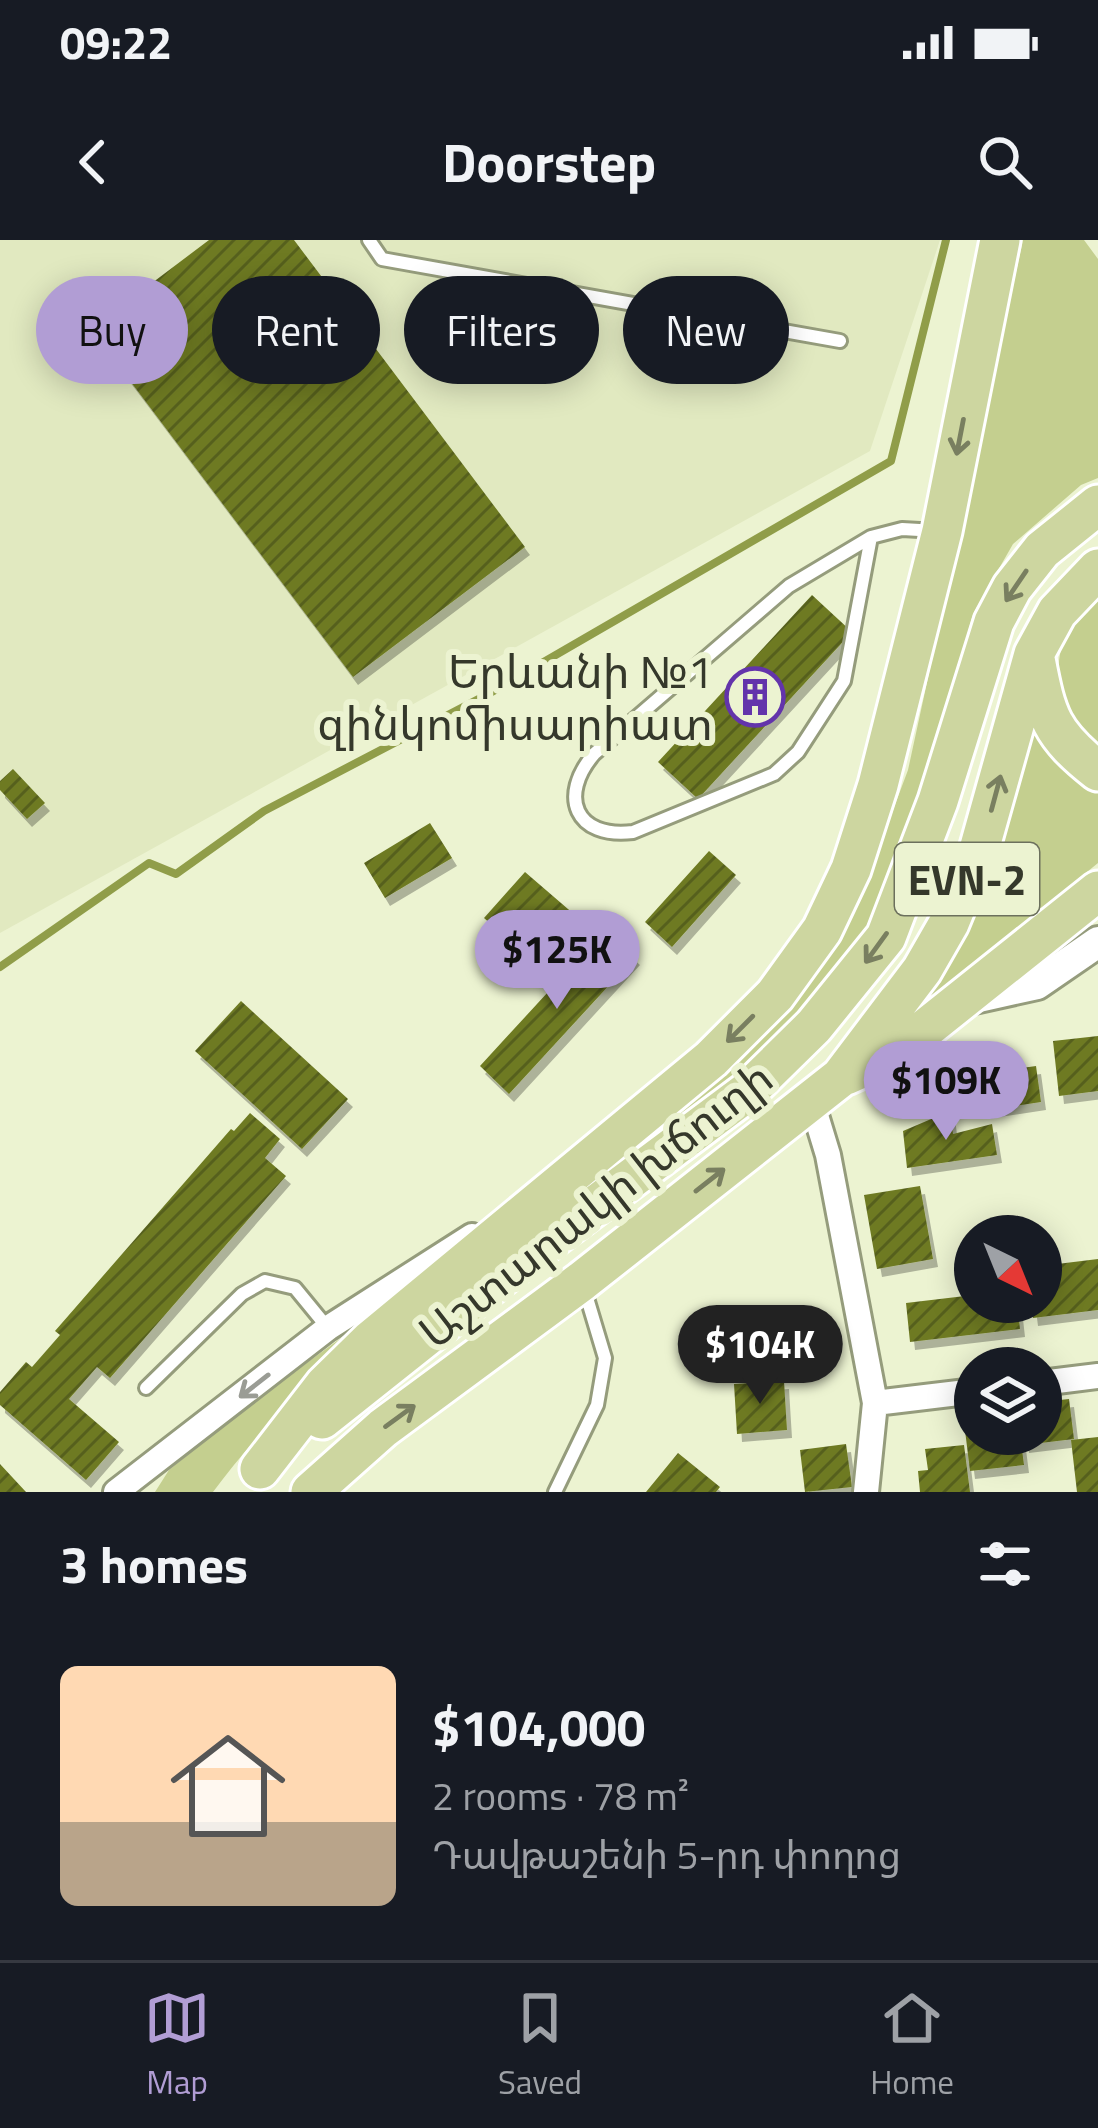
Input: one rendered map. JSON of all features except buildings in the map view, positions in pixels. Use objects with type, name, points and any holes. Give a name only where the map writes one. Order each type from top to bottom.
[{"type":"main road","points":[[250,1480],[325,1385],[371,1340],[711,1059],[775,995],[822,930],[851,869],[878,785],[942,531],[1000,240]]},
{"type":"main road","name":"Աշտարակի խճուղի","points":[[250,1480],[517,1264],[747,1092],[814,1026],[886,937],[938,801],[994,622],[1012,588],[1042,550],[1098,505]]},
{"type":"main road","name":"Աշտարակի խճուղի","points":[[311,1492],[383,1428],[582,1281],[826,1088],[922,970],[950,923],[980,850],[1034,654],[1057,612],[1098,569]]},
{"type":"main road","points":[[1034,654],[1043,705],[1063,744],[1098,771]]},
{"type":"main road","points":[[826,1088],[895,1053],[1098,890]]},
{"type":"street","points":[[959,1002],[1036,984],[1098,942]]},
{"type":"street","points":[[826,1088],[828,1155],[875,1403],[866,1492]]},
{"type":"street","points":[[116,1492],[328,1328],[595,1157]]},
{"type":"street","points":[[1062,1380],[1098,1376]]},
{"type":"street","points":[[875,1403],[954,1394]]},
{"type":"lane","points":[[369,240],[382,259],[840,341]]},
{"type":"lane","points":[[872,537],[844,681],[798,752],[774,774],[633,832],[595,830],[579,813],[573,796],[577,774],[594,754],[789,586],[872,537],[902,529],[942,531]]},
{"type":"lane","points":[[146,1388],[242,1294],[265,1281],[295,1288],[328,1328]]},
{"type":"lane","points":[[555,1492],[597,1405],[605,1358],[582,1281]]},
{"type":"shaded area","points":[[0,240],[940,240],[870,451],[0,933]]},
{"type":"shaded area","points":[[1023,240],[1084,240],[1098,259],[1098,478],[1081,485],[1013,544],[973,614],[911,836],[874,919],[827,990],[772,1046],[625,1165],[504,1248],[866,882],[908,770]]},
{"type":"shaded area","points":[[1098,591],[1098,748],[1069,710],[1059,670],[1068,630]]},
{"type":"shaded area","points":[[1030,716],[1055,761],[1098,791],[1098,863],[921,1007],[949,962],[986,881]]},
{"type":"shaded area","points":[[453,1257],[296,1397],[213,1492],[155,1492],[169,1470],[250,1404]]},
{"type":"waterway","points":[[0,967],[149,863],[176,874],[264,811],[490,693],[891,461],[946,240]]},
{"type":"place","name":"Երևանի №1 զինկոմիսարիատ","points":[[755,697]]}]
